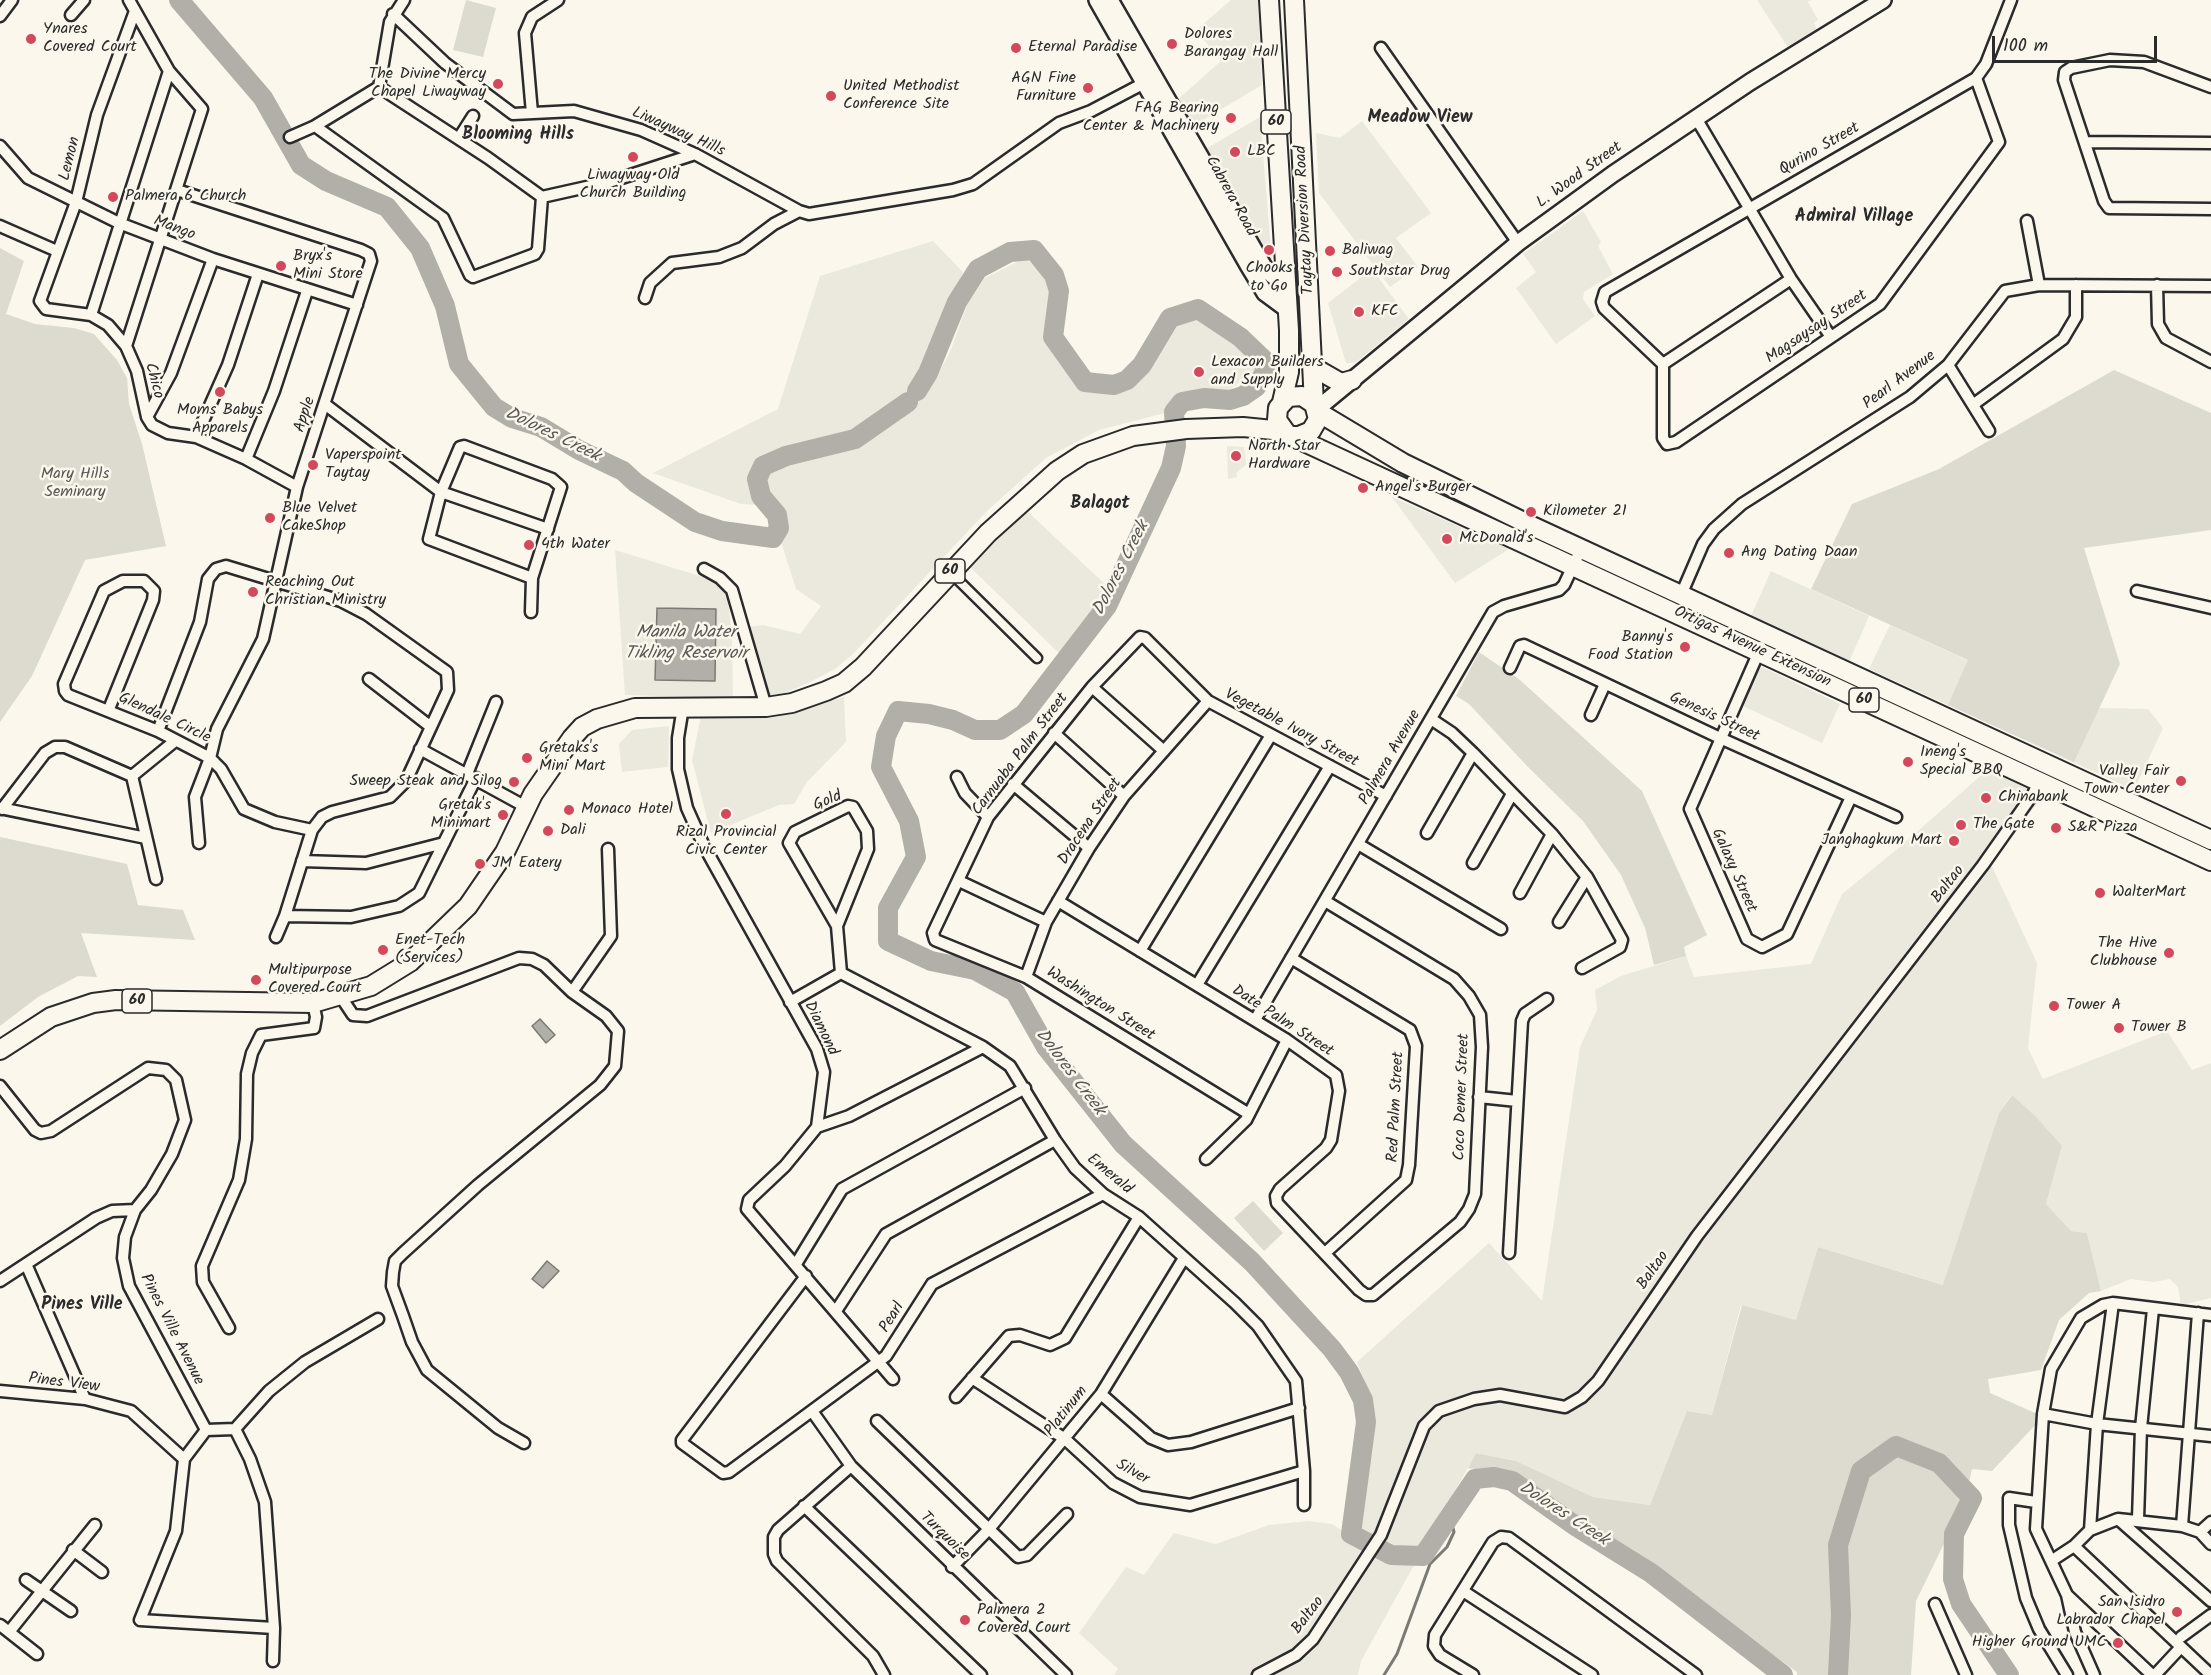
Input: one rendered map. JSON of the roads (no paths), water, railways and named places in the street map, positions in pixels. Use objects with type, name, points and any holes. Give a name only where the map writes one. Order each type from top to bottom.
[{"type":"main road","name":"Cabrera Road","points":[[1097,0],[1150,80],[1264,267],[1273,276],[1286,279]]},
{"type":"main road","name":"Cabrera Road","points":[[1110,0],[1150,80],[1265,293],[1288,310]]},
{"type":"main road","name":"Taytay Diversion Road","points":[[1269,0],[1288,310],[1289,372],[1280,405]]},
{"type":"main road","name":"Taytay Diversion Road","points":[[1294,0],[1316,408]]},
{"type":"main road","name":"L. Wood Street","points":[[1316,408],[1518,243],[1696,118],[1883,0]]},
{"type":"main road","points":[[1289,372],[1293,378],[1303,381],[1313,368],[1341,382],[1352,380]]},
{"type":"main road","name":"60","points":[[1243,427],[1295,395],[1309,399],[1316,408]]},
{"type":"main road","name":"60","points":[[1280,405],[1277,420],[1287,433]]},
{"type":"main road","points":[[1287,433],[1299,436],[1311,431],[1318,419],[1316,408]]},
{"type":"main road","name":"Ortigas Avenue Extension","points":[[1316,408],[1403,463],[1581,549],[2211,840]]},
{"type":"main road","name":"60","points":[[0,1050],[51,1017],[93,1003],[116,1000],[313,1003],[341,997],[371,986],[410,963],[452,924],[480,891],[498,863],[526,807],[559,755],[582,727],[597,719],[635,708],[766,707],[792,703],[844,683],[863,667],[949,572],[988,533],[1057,471],[1083,454],[1133,436],[1186,429],[1243,427],[1287,433]]},
{"type":"main road","name":"Ortigas Avenue Extension","points":[[1287,433],[2211,861]]},
{"type":"main road","points":[[2039,782],[2047,764]]},
{"type":"street","points":[[0,16],[12,0]]},
{"type":"street","points":[[72,15],[84,0]]},
{"type":"street","points":[[126,346],[202,113],[200,106],[169,71],[129,0]]},
{"type":"street","points":[[290,137],[315,126],[379,87],[393,14],[404,0]]},
{"type":"street","points":[[532,113],[525,33],[532,17],[558,0]]},
{"type":"street","points":[[1976,78],[1986,64],[2011,0]]},
{"type":"street","name":"Lemon","points":[[50,310],[46,309],[40,301],[76,202],[97,115],[135,11]]},
{"type":"street","name":"Liwayway Hills","points":[[393,14],[445,63],[501,108],[513,114],[574,111],[641,130],[695,154],[799,212]]},
{"type":"street","points":[[1381,48],[1518,243]]},
{"type":"street","points":[[2211,87],[2144,62],[2110,60],[2071,68],[2065,72],[2064,80],[2104,201],[2109,208],[2211,209]]},
{"type":"street","points":[[91,315],[169,71]]},
{"type":"street","name":"Qurino Street","points":[[1663,364],[1604,308],[1602,302],[1605,292],[1976,78]]},
{"type":"street","name":"Magsaysay Street","points":[[1663,364],[1662,438],[1667,444],[1676,442],[1880,304],[1999,142],[1976,78]]},
{"type":"street","points":[[645,297],[650,283],[672,264],[719,256],[742,248],[774,224],[799,212],[819,213],[963,188],[973,184],[1059,123],[1150,80]]},
{"type":"street","points":[[379,87],[459,138],[542,197],[609,182],[695,154]]},
{"type":"street","points":[[459,138],[472,116]]},
{"type":"street","points":[[1696,118],[1791,279],[1831,337]]},
{"type":"street","points":[[315,126],[443,218],[470,275],[477,277],[530,256],[538,249],[542,197]]},
{"type":"street","points":[[2085,142],[2211,142]]},
{"type":"street","name":"Mango","points":[[0,146],[28,178],[119,223],[213,260],[357,305]]},
{"type":"street","name":"Apple","points":[[177,190],[361,250],[369,254],[371,261],[326,405],[297,487],[278,581],[263,639],[217,729],[210,758],[195,797],[199,843]]},
{"type":"street","points":[[2027,221],[2039,285]]},
{"type":"street","points":[[0,226],[57,251]]},
{"type":"street","points":[[147,417],[171,374],[213,260]]},
{"type":"street","points":[[196,436],[228,365],[258,274]]},
{"type":"street","points":[[1663,364],[1791,279]]},
{"type":"street","name":"Pearl Avenue","points":[[1681,595],[1702,544],[1714,529],[1737,508],[1910,397],[1948,365],[1997,297],[2013,288],[2039,285],[2211,286]]},
{"type":"street","points":[[1974,404],[2063,339],[2076,317],[2076,285]]},
{"type":"street","points":[[2157,285],[2158,324],[2166,338],[2191,354],[2211,362]]},
{"type":"street","points":[[246,459],[274,391],[307,291]]},
{"type":"street","name":"Chico","points":[[50,310],[91,315],[108,324],[126,346],[137,371],[147,417],[152,425],[168,433],[196,436],[246,459],[297,487]]},
{"type":"street","points":[[1948,365],[1989,431]]},
{"type":"street","points":[[326,405],[441,492],[548,529]]},
{"type":"street","points":[[531,612],[532,578],[561,487],[552,479],[464,446],[456,453],[441,492],[429,539],[532,578]]},
{"type":"street","name":"Palmera Avenue","points":[[1255,1020],[1492,612],[1504,606],[1559,590],[1574,566],[1581,549]]},
{"type":"street","points":[[158,731],[200,622],[208,579],[216,569],[226,566],[341,601],[366,614],[447,672],[448,690],[406,781],[390,797],[332,812],[322,817],[312,830],[285,916],[276,937]]},
{"type":"street","points":[[704,569],[720,578],[732,590],[766,707]]},
{"type":"street","points":[[949,572],[1037,658]]},
{"type":"street","name":"Glendale Circle","points":[[109,709],[153,600],[154,591],[144,581],[123,580],[104,591],[64,684],[68,694],[158,731],[210,758],[221,769],[244,808],[275,822],[312,830]]},
{"type":"street","points":[[2137,591],[2211,608]]},
{"type":"street","name":"Galaxy Street","points":[[1766,634],[1690,809],[1747,939],[1760,946],[1789,933],[1851,797]]},
{"type":"street","name":"Vegetable Ivory Street","points":[[1134,640],[1145,638],[1208,701],[1386,796]]},
{"type":"street","name":"Carnuaba Palm Street","points":[[933,933],[988,818],[1054,733],[1134,640]]},
{"type":"street","name":"Genesis Street","points":[[1510,668],[1520,646],[1524,645],[1720,738],[1896,817]]},
{"type":"street","points":[[369,679],[431,727]]},
{"type":"street","points":[[1591,715],[1605,684]]},
{"type":"street","points":[[1092,687],[1164,752]]},
{"type":"street","name":"Dracena Street","points":[[1026,977],[1046,922],[1089,848],[1124,796],[1208,701]]},
{"type":"street","points":[[285,916],[351,917],[399,906],[419,893],[444,843],[471,776],[496,702]]},
{"type":"street","name":"Diamond","points":[[683,707],[678,738],[678,769],[687,808],[704,846],[817,1049],[824,1072],[817,1127]]},
{"type":"street","points":[[1431,720],[1452,733],[1473,753],[1552,834],[1587,877],[1622,940],[1620,947],[1582,968]]},
{"type":"street","points":[[1054,733],[1124,796]]},
{"type":"street","points":[[1140,951],[1271,735]]},
{"type":"street","points":[[132,776],[175,741]]},
{"type":"street","points":[[132,776],[65,747],[55,747],[45,753],[1,809],[146,838]]},
{"type":"street","points":[[420,749],[526,807]]},
{"type":"street","points":[[1427,833],[1473,753]]},
{"type":"street","points":[[1197,985],[1330,766]]},
{"type":"street","points":[[132,776],[156,879]]},
{"type":"street","points":[[957,777],[965,793],[988,818]]},
{"type":"street","name":"Baltao","points":[[1258,1675],[1296,1655],[1313,1639],[1372,1553],[1424,1426],[1439,1411],[1500,1395],[1565,1407],[1582,1397],[1598,1381],[1697,1236],[1983,865],[2039,782]]},
{"type":"street","points":[[1013,784],[1089,848]]},
{"type":"street","points":[[1473,863],[1512,794]]},
{"type":"street","name":"Gold","points":[[837,926],[868,849],[867,831],[853,807],[848,806],[795,832],[789,843],[837,926],[841,973]]},
{"type":"street","points":[[1520,893],[1552,834]]},
{"type":"street","points":[[302,861],[366,862],[444,843]]},
{"type":"street","points":[[1358,844],[1501,929]]},
{"type":"street","points":[[572,992],[611,936],[608,849]]},
{"type":"street","points":[[1560,922],[1587,877]]},
{"type":"street","points":[[959,881],[1046,922]]},
{"type":"street","name":"Date Palm Street","points":[[1058,901],[1287,1040],[1336,1075],[1339,1082],[1330,1140],[1326,1148],[1276,1196],[1277,1203],[1359,1290],[1366,1295],[1373,1295]]},
{"type":"street","name":"Coco Demer Street","points":[[1325,901],[1455,979],[1470,996],[1480,1015],[1482,1047],[1475,1194],[1460,1222],[1373,1295]]},
{"type":"street","name":"Washington Street","points":[[933,933],[935,940],[1026,977],[1249,1114]]},
{"type":"street","points":[[341,997],[353,1015],[368,1016],[519,958],[532,959],[544,965],[572,992],[606,1016],[618,1031],[615,1066],[600,1085],[478,1185],[395,1261],[392,1286],[418,1356],[443,1385],[498,1428],[524,1443]]},
{"type":"street","name":"Red Palm Street","points":[[1291,958],[1410,1030],[1416,1046],[1409,1165],[1406,1180],[1325,1253]]},
{"type":"street","points":[[790,1002],[841,973]]},
{"type":"street","name":"Emerald","points":[[841,973],[983,1047],[1010,1066],[1055,1140],[1076,1168],[1103,1194],[1139,1217],[1258,1326],[1296,1381],[1304,1472],[1304,1505]]},
{"type":"street","points":[[1509,1253],[1521,1021],[1525,1014],[1546,999]]},
{"type":"street","points":[[230,1328],[202,1282],[202,1266],[239,1180],[246,1139],[247,1074],[252,1053],[261,1035],[315,1028],[313,1003]]},
{"type":"street","points":[[1206,1159],[1249,1114],[1287,1040]]},
{"type":"street","points":[[893,1379],[747,1209],[746,1204],[785,1166],[817,1127],[849,1116],[983,1047]]},
{"type":"street","name":"Pines Ville Avenue","points":[[0,1086],[41,1133],[51,1131],[148,1068],[166,1070],[179,1088],[185,1120],[172,1154],[135,1210],[125,1236],[123,1258],[129,1286],[207,1430]]},
{"type":"street","points":[[796,1264],[842,1189],[1025,1088]]},
{"type":"street","points":[[1479,1097],[1517,1101]]},
{"type":"street","points":[[836,1311],[886,1234],[1055,1140]]},
{"type":"street","name":"Pearl","points":[[806,1276],[682,1440],[682,1443],[719,1471],[729,1472],[879,1362],[894,1345],[932,1284],[1103,1194]]},
{"type":"street","points":[[0,1281],[96,1218],[112,1211],[135,1210]]},
{"type":"street","points":[[956,1397],[1009,1336],[1020,1335],[1050,1345],[1065,1338],[1139,1217]]},
{"type":"street","name":"Platinum","points":[[952,1567],[1065,1439],[1101,1394],[1184,1258]]},
{"type":"street","points":[[26,1264],[85,1399]]},
{"type":"street","points":[[2090,1530],[2097,1424],[2114,1303]]},
{"type":"street","points":[[2094,1675],[2074,1632],[2067,1595],[2036,1529],[2043,1414],[2050,1369],[2081,1318],[2103,1305],[2114,1303],[2211,1315]]},
{"type":"street","points":[[2138,1519],[2141,1428],[2153,1309]]},
{"type":"street","points":[[2182,1526],[2198,1313]]},
{"type":"street","points":[[274,1628],[140,1620],[176,1531],[184,1459],[207,1430],[235,1429],[269,1391],[305,1362],[378,1319]]},
{"type":"street","name":"Silver","points":[[972,1378],[1065,1439],[1113,1483],[1140,1497],[1190,1505],[1304,1472]]},
{"type":"street","name":"Pines View","points":[[0,1391],[85,1399],[130,1411],[184,1459]]},
{"type":"street","points":[[1101,1394],[1150,1438],[1168,1445],[1191,1442],[1299,1408]]},
{"type":"street","name":"Turquoise","points":[[812,1411],[851,1466],[952,1567],[1066,1675]]},
{"type":"street","points":[[2043,1414],[2097,1424],[2211,1436]]},
{"type":"street","points":[[877,1421],[1022,1558],[1067,1514]]},
{"type":"street","points":[[235,1429],[250,1459],[264,1503],[274,1628],[273,1661]]},
{"type":"street","points":[[851,1466],[778,1530],[773,1546],[777,1562],[873,1656],[884,1675]]},
{"type":"street","points":[[2036,1502],[2009,1498],[2009,1526],[2026,1598],[2039,1629],[2067,1675]]},
{"type":"street","points":[[804,1506],[981,1675]]},
{"type":"street","points":[[2051,1561],[2074,1546],[2090,1530],[2118,1519],[2138,1519],[2182,1526],[2200,1532],[2211,1544]]},
{"type":"street","points":[[2118,1519],[2211,1601]]},
{"type":"street","points":[[2200,1532],[2211,1522]]},
{"type":"street","points":[[37,1654],[4,1629],[43,1590],[94,1525]]},
{"type":"street","points":[[1473,1675],[1440,1655],[1434,1646],[1435,1635],[1493,1542],[1501,1537],[1509,1538],[1696,1675]]},
{"type":"street","points":[[2074,1546],[2181,1642],[2211,1675]]},
{"type":"street","points":[[73,1550],[102,1572]]},
{"type":"street","points":[[26,1580],[71,1611]]},
{"type":"street","points":[[1463,1591],[1592,1675]]},
{"type":"street","points":[[2067,1595],[2153,1675],[2181,1642],[2211,1615]]},
{"type":"street","points":[[1935,1605],[1966,1675]]},
{"type":"water","name":"Manila Water Tikling Reservoir","points":[[657,608],[716,609],[715,681],[655,680]]},
{"type":"water","points":[[540,1019],[555,1035],[546,1043],[532,1026]]},
{"type":"water","points":[[547,1261],[559,1271],[543,1288],[532,1279]]},
{"type":"waterway","name":"Dolores Creek","points":[[179,0],[263,98],[301,165],[326,181],[387,207],[420,248],[445,306],[459,364],[494,407],[512,418],[541,427],[579,450],[623,471],[636,483],[695,522],[722,531],[773,538],[779,528],[777,515],[761,496],[757,479],[763,466],[786,456],[855,439],[908,402]]},
{"type":"waterway","name":"Dolores Creek","points":[[917,391],[928,373],[957,302],[978,269],[1010,252],[1034,250],[1054,275],[1059,291],[1053,337],[1085,382],[1114,385],[1127,380],[1142,365],[1170,318],[1198,309],[1240,337],[1264,360],[1265,372],[1256,387],[1243,396],[1230,400],[1204,398],[1182,402],[1174,412],[1176,446],[1171,468],[1107,606],[1024,714],[1000,730],[975,730],[953,720],[929,714],[898,711],[886,736],[881,767],[909,821],[916,857],[888,908],[888,941],[931,961],[975,970],[1015,992],[1046,1047],[1123,1144],[1252,1262],[1332,1349],[1349,1372],[1363,1400],[1366,1422],[1351,1534],[1391,1555],[1423,1556],[1475,1479],[1494,1477],[1512,1481],[1577,1527],[1651,1573],[1783,1675]]},
{"type":"waterway","name":"Dolores Creek","points":[[1838,1675],[1841,1615],[1838,1545],[1861,1471],[1896,1446],[1939,1463],[1972,1498],[1954,1534],[1953,1579],[1961,1604],[2009,1675]]},
{"type":"waterway","points":[[1384,1675],[1397,1654],[1430,1564],[1447,1547],[1454,1532],[1450,1517]]},
{"type":"place","name":"Ynares Covered Court","points":[[31,39]]},
{"type":"place","name":"Dolores Barangay Hall","points":[[1172,44]]},
{"type":"place","name":"Eternal Paradise","points":[[1016,48]]},
{"type":"place","name":"The Divine Mercy Chapel Liwayway","points":[[498,84]]},
{"type":"place","name":"AGN Fine Furniture","points":[[1088,88]]},
{"type":"place","name":"United Methodist Conference Site","points":[[831,96]]},
{"type":"place","name":"FAG Bearing Center & Machinery","points":[[1231,118]]},
{"type":"place","name":"LBC","points":[[1235,152]]},
{"type":"place","name":"Liwayway Old Church Building","points":[[633,157]]},
{"type":"place","name":"Palmera 6 Church","points":[[113,197]]},
{"type":"place","name":"Chooks to Go","points":[[1269,250]]},
{"type":"place","name":"Baliwag","points":[[1330,251]]},
{"type":"place","name":"Bryx's Mini Store","points":[[281,266]]},
{"type":"place","name":"Southstar Drug","points":[[1337,272]]},
{"type":"place","name":"KFC","points":[[1359,312]]},
{"type":"place","name":"Lexacon Builders and Supply","points":[[1199,372]]},
{"type":"place","name":"Moms Babys Apparels","points":[[220,392]]},
{"type":"place","name":"North Star Hardware","points":[[1236,456]]},
{"type":"place","name":"Vaperspoint Taytay","points":[[313,465]]},
{"type":"place","name":"Angel's Burger","points":[[1363,488]]},
{"type":"place","name":"Kilometer 21","points":[[1531,512]]},
{"type":"place","name":"Blue Velvet CakeShop","points":[[270,518]]},
{"type":"place","name":"McDonald's","points":[[1447,539]]},
{"type":"place","name":"4th Water","points":[[529,545]]},
{"type":"place","name":"Ang Dating Daan","points":[[1729,553]]},
{"type":"place","name":"Reaching Out Christian Ministry","points":[[253,592]]},
{"type":"place","name":"Banny's Food Station","points":[[1685,647]]},
{"type":"place","name":"Gretaks's Mini Mart","points":[[527,758]]},
{"type":"place","name":"Ineng's Special BBQ","points":[[1908,762]]},
{"type":"place","name":"Valley Fair Town Center","points":[[2181,781]]},
{"type":"place","name":"Sweep Steak and Silog","points":[[514,782]]},
{"type":"place","name":"Chinabank","points":[[1986,798]]},
{"type":"place","name":"Monaco Hotel","points":[[569,810]]},
{"type":"place","name":"Rizal Provincial Civic Center","points":[[726,814]]},
{"type":"place","name":"Gretak's Minimart","points":[[503,815]]},
{"type":"place","name":"The Gate","points":[[1961,825]]},
{"type":"place","name":"S&R Pizza","points":[[2056,828]]},
{"type":"place","name":"Dali","points":[[548,831]]},
{"type":"place","name":"Janghagkum Mart","points":[[1954,841]]},
{"type":"place","name":"JM Eatery","points":[[480,864]]},
{"type":"place","name":"WalterMart","points":[[2100,893]]},
{"type":"place","name":"Enet-Tech (Services)","points":[[383,950]]},
{"type":"place","name":"The Hive Clubhouse","points":[[2169,953]]},
{"type":"place","name":"Multipurpose Covered Court","points":[[256,980]]},
{"type":"place","name":"Tower A","points":[[2054,1006]]},
{"type":"place","name":"Tower B","points":[[2119,1028]]},
{"type":"place","name":"San Isidro Labrador Chapel","points":[[2177,1612]]},
{"type":"place","name":"Palmera 2 Covered Court","points":[[965,1620]]},
{"type":"place","name":"Higher Ground UMC","points":[[2118,1643]]},
{"type":"district","name":"Meadow View","points":[[1420,119]]},
{"type":"district","name":"Blooming Hills","points":[[518,136]]},
{"type":"district","name":"Admiral Village","points":[[1854,218]]},
{"type":"district","name":"Balagot","points":[[1100,505]]},
{"type":"district","name":"Pines Ville","points":[[82,1306]]},
{"type":"park label","name":"Mary Hills Seminary","points":[[75,484]]}]
